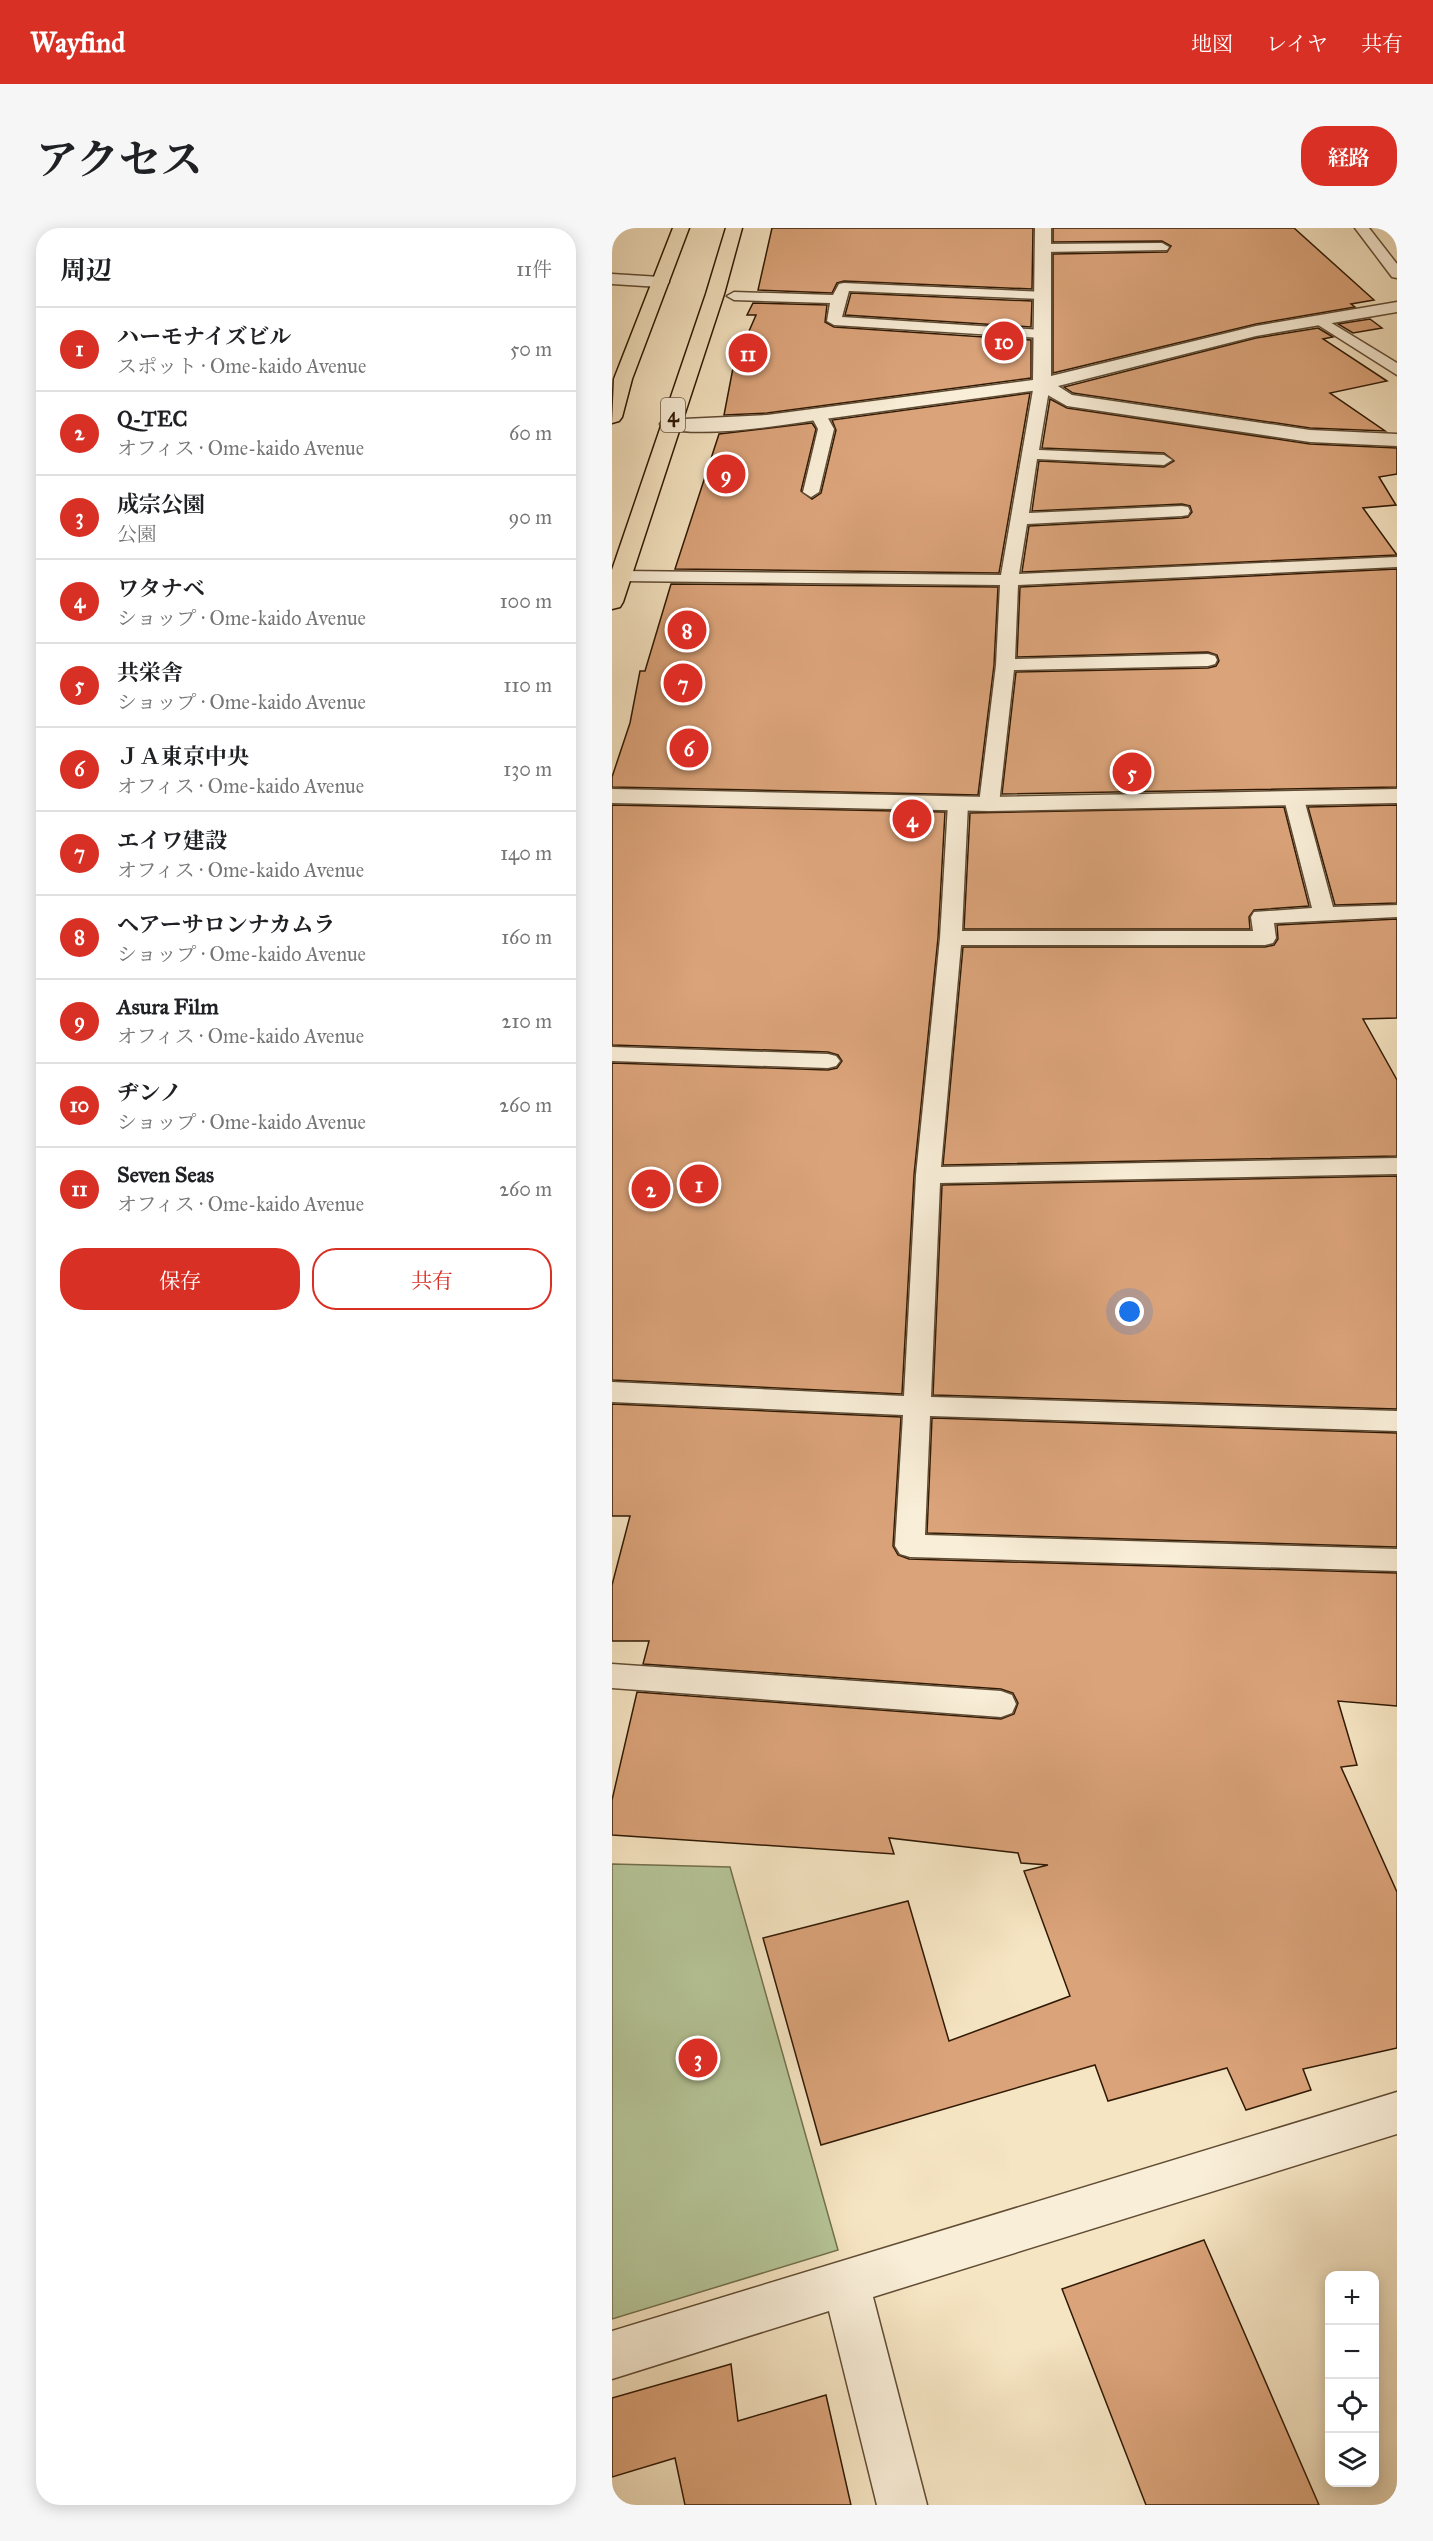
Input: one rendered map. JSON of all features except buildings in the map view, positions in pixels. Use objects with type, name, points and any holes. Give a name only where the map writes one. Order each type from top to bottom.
[{"type":"main road","points":[[612,417],[618,379],[681,228]]},
{"type":"main road","name":"4","points":[[612,602],[715,294],[734,228]]},
{"type":"street","points":[[1042,384],[1043,228]]},
{"type":"street","points":[[612,279],[660,282]]},
{"type":"street","points":[[670,424],[767,421],[1042,384],[1245,334],[1320,320],[1394,311]]},
{"type":"street","points":[[1042,384],[1067,400],[1311,436],[1397,440]]},
{"type":"street","points":[[612,796],[958,804],[1397,796]]},
{"type":"street","points":[[612,2355],[1397,2113]]},
{"type":"street","points":[[846,2284],[902,2505]]},
{"type":"lane","points":[[1362,228],[1397,274]]},
{"type":"lane","points":[[1043,249],[1162,247]]},
{"type":"lane","points":[[1042,294],[844,287],[838,299],[834,321],[1042,334]]},
{"type":"lane","points":[[734,296],[838,299]]},
{"type":"lane","points":[[1320,320],[1397,370]]},
{"type":"lane","points":[[989,804],[1005,665],[1009,580],[1042,384]]},
{"type":"lane","points":[[811,492],[826,429],[818,414]]},
{"type":"lane","points":[[1030,454],[1164,460]]},
{"type":"lane","points":[[1019,519],[1182,511]]},
{"type":"lane","points":[[621,576],[1009,580],[1397,562]]},
{"type":"lane","points":[[1005,665],[1208,660]]},
{"type":"lane","points":[[1294,799],[1324,914]]},
{"type":"lane","points":[[958,804],[951,938],[928,1175],[910,1546],[1397,1560]]},
{"type":"lane","points":[[951,938],[1265,938],[1262,917],[1397,911]]},
{"type":"lane","points":[[612,1054],[828,1061]]},
{"type":"lane","points":[[928,1175],[1397,1166]]},
{"type":"lane","points":[[612,1392],[917,1406],[1397,1420]]},
{"type":"lane","points":[[612,1676],[1000,1704]]},
{"type":"green space","points":[[612,1864],[730,1867],[838,2250],[612,2319]]},
{"type":"place","name":"ヂンノ","points":[[1004,341]]},
{"type":"place","name":"Seven Seas","points":[[748,353]]},
{"type":"place","name":"Asura Film","points":[[726,474]]},
{"type":"place","name":"ヘアーサロンナカムラ","points":[[687,630]]},
{"type":"place","name":"エイワ建設","points":[[683,683]]},
{"type":"place","name":"ＪＡ東京中央","points":[[689,748]]},
{"type":"place","name":"共栄舎","points":[[1132,772]]},
{"type":"place","name":"ワタナベ","points":[[912,819]]},
{"type":"place","name":"ハーモナイズビル","points":[[699,1184]]},
{"type":"place","name":"Q-TEC","points":[[651,1189]]},
{"type":"place","name":"成宗公園","points":[[698,2058]]}]
